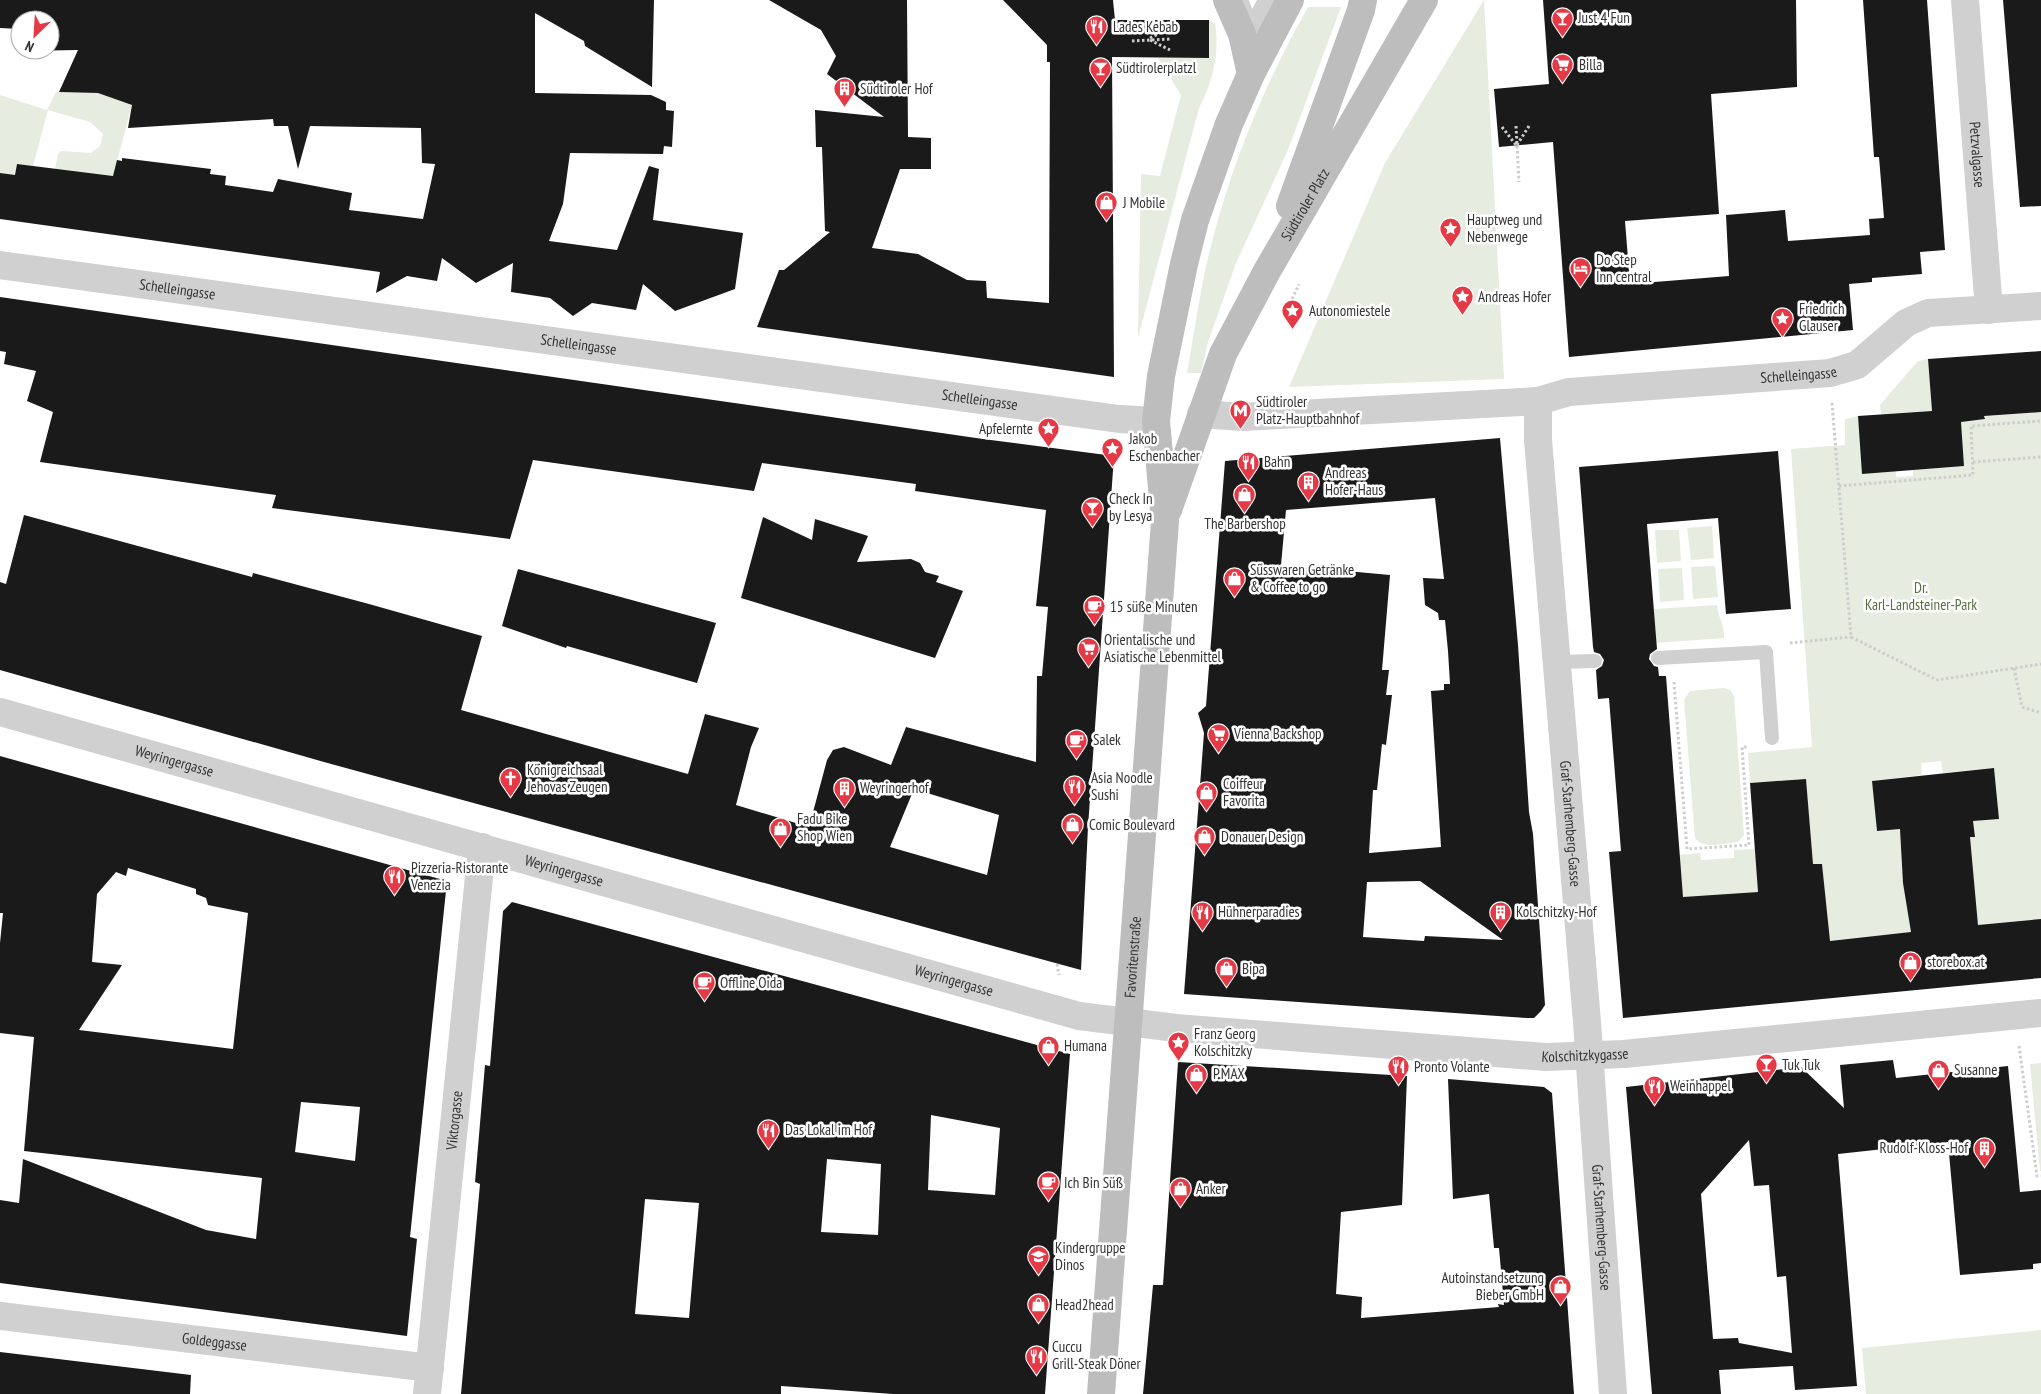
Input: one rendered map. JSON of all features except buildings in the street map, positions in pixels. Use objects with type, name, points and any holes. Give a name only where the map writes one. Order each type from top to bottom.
[{"type":"main road","points":[[1227,0],[1242,34],[1251,74]]},
{"type":"main road","points":[[1156,421],[1171,320],[1195,220],[1214,160],[1251,74],[1290,0]]},
{"type":"main road","points":[[1267,271],[1361,10],[1362,0]]},
{"type":"main road","name":"Südtiroler Platz","points":[[1201,414],[1222,354],[1267,271],[1424,0]]},
{"type":"main road","name":"Favoritenstraße","points":[[1165,521],[1201,414]]},
{"type":"main road","name":"Favoritenstraße","points":[[1102,1394],[1165,521],[1156,421]]},
{"type":"street","points":[[1238,0],[1246,26],[1250,28],[1255,26],[1269,0]]},
{"type":"street","name":"Petzvalgasse","points":[[1965,0],[1989,310]]},
{"type":"street","name":"Schelleingasse","points":[[0,265],[1119,419],[1156,421]]},
{"type":"street","name":"Schelleingasse","points":[[1538,401],[1569,392],[1830,373],[1857,365],[1906,323],[1928,313],[2041,306]]},
{"type":"street","points":[[1201,414],[1242,417],[1538,401]]},
{"type":"street","name":"Graf-Starhemberg-Gasse","points":[[1538,401],[1538,440],[1558,662],[1589,1056],[1613,1394]]},
{"type":"street","name":"Weyringergasse","points":[[0,712],[1079,1016],[1129,1022]]},
{"type":"street","name":"Viktorgasse","points":[[429,1381],[482,847]]},
{"type":"street","name":"Kolschitzkygasse","points":[[1129,1022],[1176,1028],[1546,1057],[1624,1054],[2041,1013]]},
{"type":"street","name":"Goldeggasse","points":[[0,1316],[429,1381]]},
{"type":"lane","points":[[1658,658],[1766,652],[1772,738]]},
{"type":"lane","points":[[1558,662],[1595,662]]},
{"type":"path","points":[[1147,39],[1170,28]]},
{"type":"path","points":[[1147,39],[1170,50]]},
{"type":"path","points":[[1132,41],[1170,39]]},
{"type":"path","points":[[1516,126],[1519,182]]},
{"type":"path","points":[[1516,146],[1529,126]]},
{"type":"path","points":[[1502,127],[1516,146]]},
{"type":"path","points":[[1839,486],[1973,475],[1971,426],[2041,421]]},
{"type":"path","points":[[1835,439],[1851,636]]},
{"type":"path","points":[[1973,462],[2041,457]]},
{"type":"path","points":[[1804,642],[1851,636],[1937,680],[2041,664]]},
{"type":"path","points":[[1672,656],[1688,849],[1750,845],[1742,747],[1772,746],[1772,738]]},
{"type":"path","points":[[2014,668],[2022,707],[2041,713]]},
{"type":"path","points":[[1057,964],[1060,975]]},
{"type":"path","points":[[2018,1041],[2037,1176],[2041,1176]]},
{"type":"green space","points":[[1484,0],[1504,379],[1289,387],[1385,163]]},
{"type":"green space","points":[[1308,7],[1341,7],[1288,150],[1236,263],[1208,342],[1201,373],[1187,373],[1202,288],[1221,208],[1241,149],[1265,91]]},
{"type":"green space","points":[[1209,20],[1215,23],[1217,45],[1212,77],[1199,108],[1138,338],[1141,174],[1160,176],[1181,95],[1158,58],[1209,58]]},
{"type":"green space","points":[[56,92],[98,93],[132,105],[113,176],[55,169],[58,154],[61,151],[91,153],[100,146],[103,134],[90,122],[48,110],[33,166],[17,164],[15,175],[0,173],[0,95],[47,110]]},
{"type":"green space","points":[[1928,359],[1932,411],[1881,414],[1880,405],[1918,361]]},
{"type":"green space","name":"Dr. Karl-Landsteiner-Park","points":[[2041,412],[2041,919],[1978,925],[1970,837],[1975,836],[1973,821],[1999,819],[1994,768],[1943,773],[1941,761],[1921,763],[1922,775],[1872,781],[1877,831],[1903,829],[1918,932],[1829,941],[1822,864],[1813,864],[1806,779],[1750,783],[1748,753],[1812,747],[1791,449],[1845,445],[1845,419],[1858,416],[1863,474],[1896,471],[1896,477],[1913,476],[1913,470],[1964,466],[1960,414],[1969,421],[1985,419],[1984,416]]},
{"type":"green space","points":[[1712,526],[1714,558],[1691,560],[1687,528]]},
{"type":"green space","points":[[1655,530],[1679,530],[1681,561],[1657,563]]},
{"type":"green space","points":[[1715,566],[1718,597],[1693,599],[1691,567]]},
{"type":"green space","points":[[1682,568],[1684,600],[1660,602],[1658,569]]},
{"type":"green space","points":[[1717,605],[1724,638],[1656,643],[1654,609]]},
{"type":"green space","points":[[1724,688],[1730,690],[1734,696],[1744,835],[1738,842],[1709,845],[1699,842],[1695,838],[1684,700],[1690,691]]},
{"type":"green space","points":[[1755,849],[1758,892],[1676,898],[1679,855],[1700,853],[1701,860],[1734,858],[1734,850]]},
{"type":"green space","points":[[2041,1063],[2041,1171],[2040,1171],[2030,1064]]},
{"type":"green space","points":[[2041,1330],[2041,1394],[1866,1394],[1862,1348]]},
{"type":"place","name":"Just 4 Fun","points":[[1562,37]]},
{"type":"place","name":"Lades Kebab","points":[[1097,46]]},
{"type":"place","name":"Billa","points":[[1563,84]]},
{"type":"place","name":"Südtirolerplatzl","points":[[1100,87]]},
{"type":"place","name":"Südtiroler Hof","points":[[844,108]]},
{"type":"place","name":"J Mobile","points":[[1107,222]]},
{"type":"place","name":"Hauptweg und Nebenwege","points":[[1451,248]]},
{"type":"place","name":"Do Step Inn central","points":[[1580,288]]},
{"type":"place","name":"Andreas Hofer","points":[[1462,316]]},
{"type":"place","name":"Autonomiestele","points":[[1293,330]]},
{"type":"place","name":"Friedrich Glauser","points":[[1783,337]]},
{"type":"place","name":"Südtiroler Platz-Hauptbahnhof","points":[[1240,430]]},
{"type":"place","name":"Apfelernte","points":[[1049,448]]},
{"type":"place","name":"Jakob Eschenbacher","points":[[1113,467]]},
{"type":"place","name":"Bahn","points":[[1248,481]]},
{"type":"place","name":"Andreas Hofer-Haus","points":[[1309,501]]},
{"type":"place","name":"The Barbershop","points":[[1245,514]]},
{"type":"place","name":"Check In by Lesya","points":[[1093,527]]},
{"type":"place","name":"Süsswaren Getränke & Coffee to go","points":[[1234,598]]},
{"type":"place","name":"15 süße Minuten","points":[[1094,626]]},
{"type":"place","name":"Orientalische und Asiatische Lebenmittel","points":[[1088,668]]},
{"type":"place","name":"Vienna Backshop","points":[[1218,753]]},
{"type":"place","name":"Salek","points":[[1077,759]]},
{"type":"place","name":"Königreichsaal Jehovas Zeugen","points":[[511,798]]},
{"type":"place","name":"Asia Noodle Sushi","points":[[1075,806]]},
{"type":"place","name":"Weyringerhof","points":[[844,807]]},
{"type":"place","name":"Coiffeur Favorita","points":[[1207,812]]},
{"type":"place","name":"Comic Boulevard","points":[[1073,844]]},
{"type":"place","name":"Fadu Bike Shop Wien","points":[[781,847]]},
{"type":"place","name":"Donauer Design","points":[[1205,856]]},
{"type":"place","name":"Pizzeria-Ristorante Venezia","points":[[395,896]]},
{"type":"place","name":"Hühnerparadies","points":[[1202,931]]},
{"type":"place","name":"Kolschitzky-Hof","points":[[1500,931]]},
{"type":"place","name":"storebox.at","points":[[1911,981]]},
{"type":"place","name":"Bipa","points":[[1226,988]]},
{"type":"place","name":"Offline Oida","points":[[704,1002]]},
{"type":"place","name":"Franz Georg Kolschitzky","points":[[1178,1062]]},
{"type":"place","name":"Humana","points":[[1048,1065]]},
{"type":"place","name":"Tuk Tuk","points":[[1766,1084]]},
{"type":"place","name":"Pronto Volante","points":[[1398,1086]]},
{"type":"place","name":"Susanne","points":[[1938,1089]]},
{"type":"place","name":"P.MAX","points":[[1197,1093]]},
{"type":"place","name":"Weinhappel","points":[[1654,1105]]},
{"type":"place","name":"Das Lokal im Hof","points":[[769,1149]]},
{"type":"place","name":"Rudolf-Kloss-Hof","points":[[1984,1167]]},
{"type":"place","name":"Ich Bin Süß","points":[[1048,1202]]},
{"type":"place","name":"Anker","points":[[1180,1208]]},
{"type":"place","name":"Kindergruppe Dinos","points":[[1039,1276]]},
{"type":"place","name":"Autoinstandsetzung Bieber GmbH","points":[[1560,1306]]},
{"type":"place","name":"Head2head","points":[[1039,1324]]},
{"type":"place","name":"Cuccu Grill-Steak Döner","points":[[1036,1375]]}]
